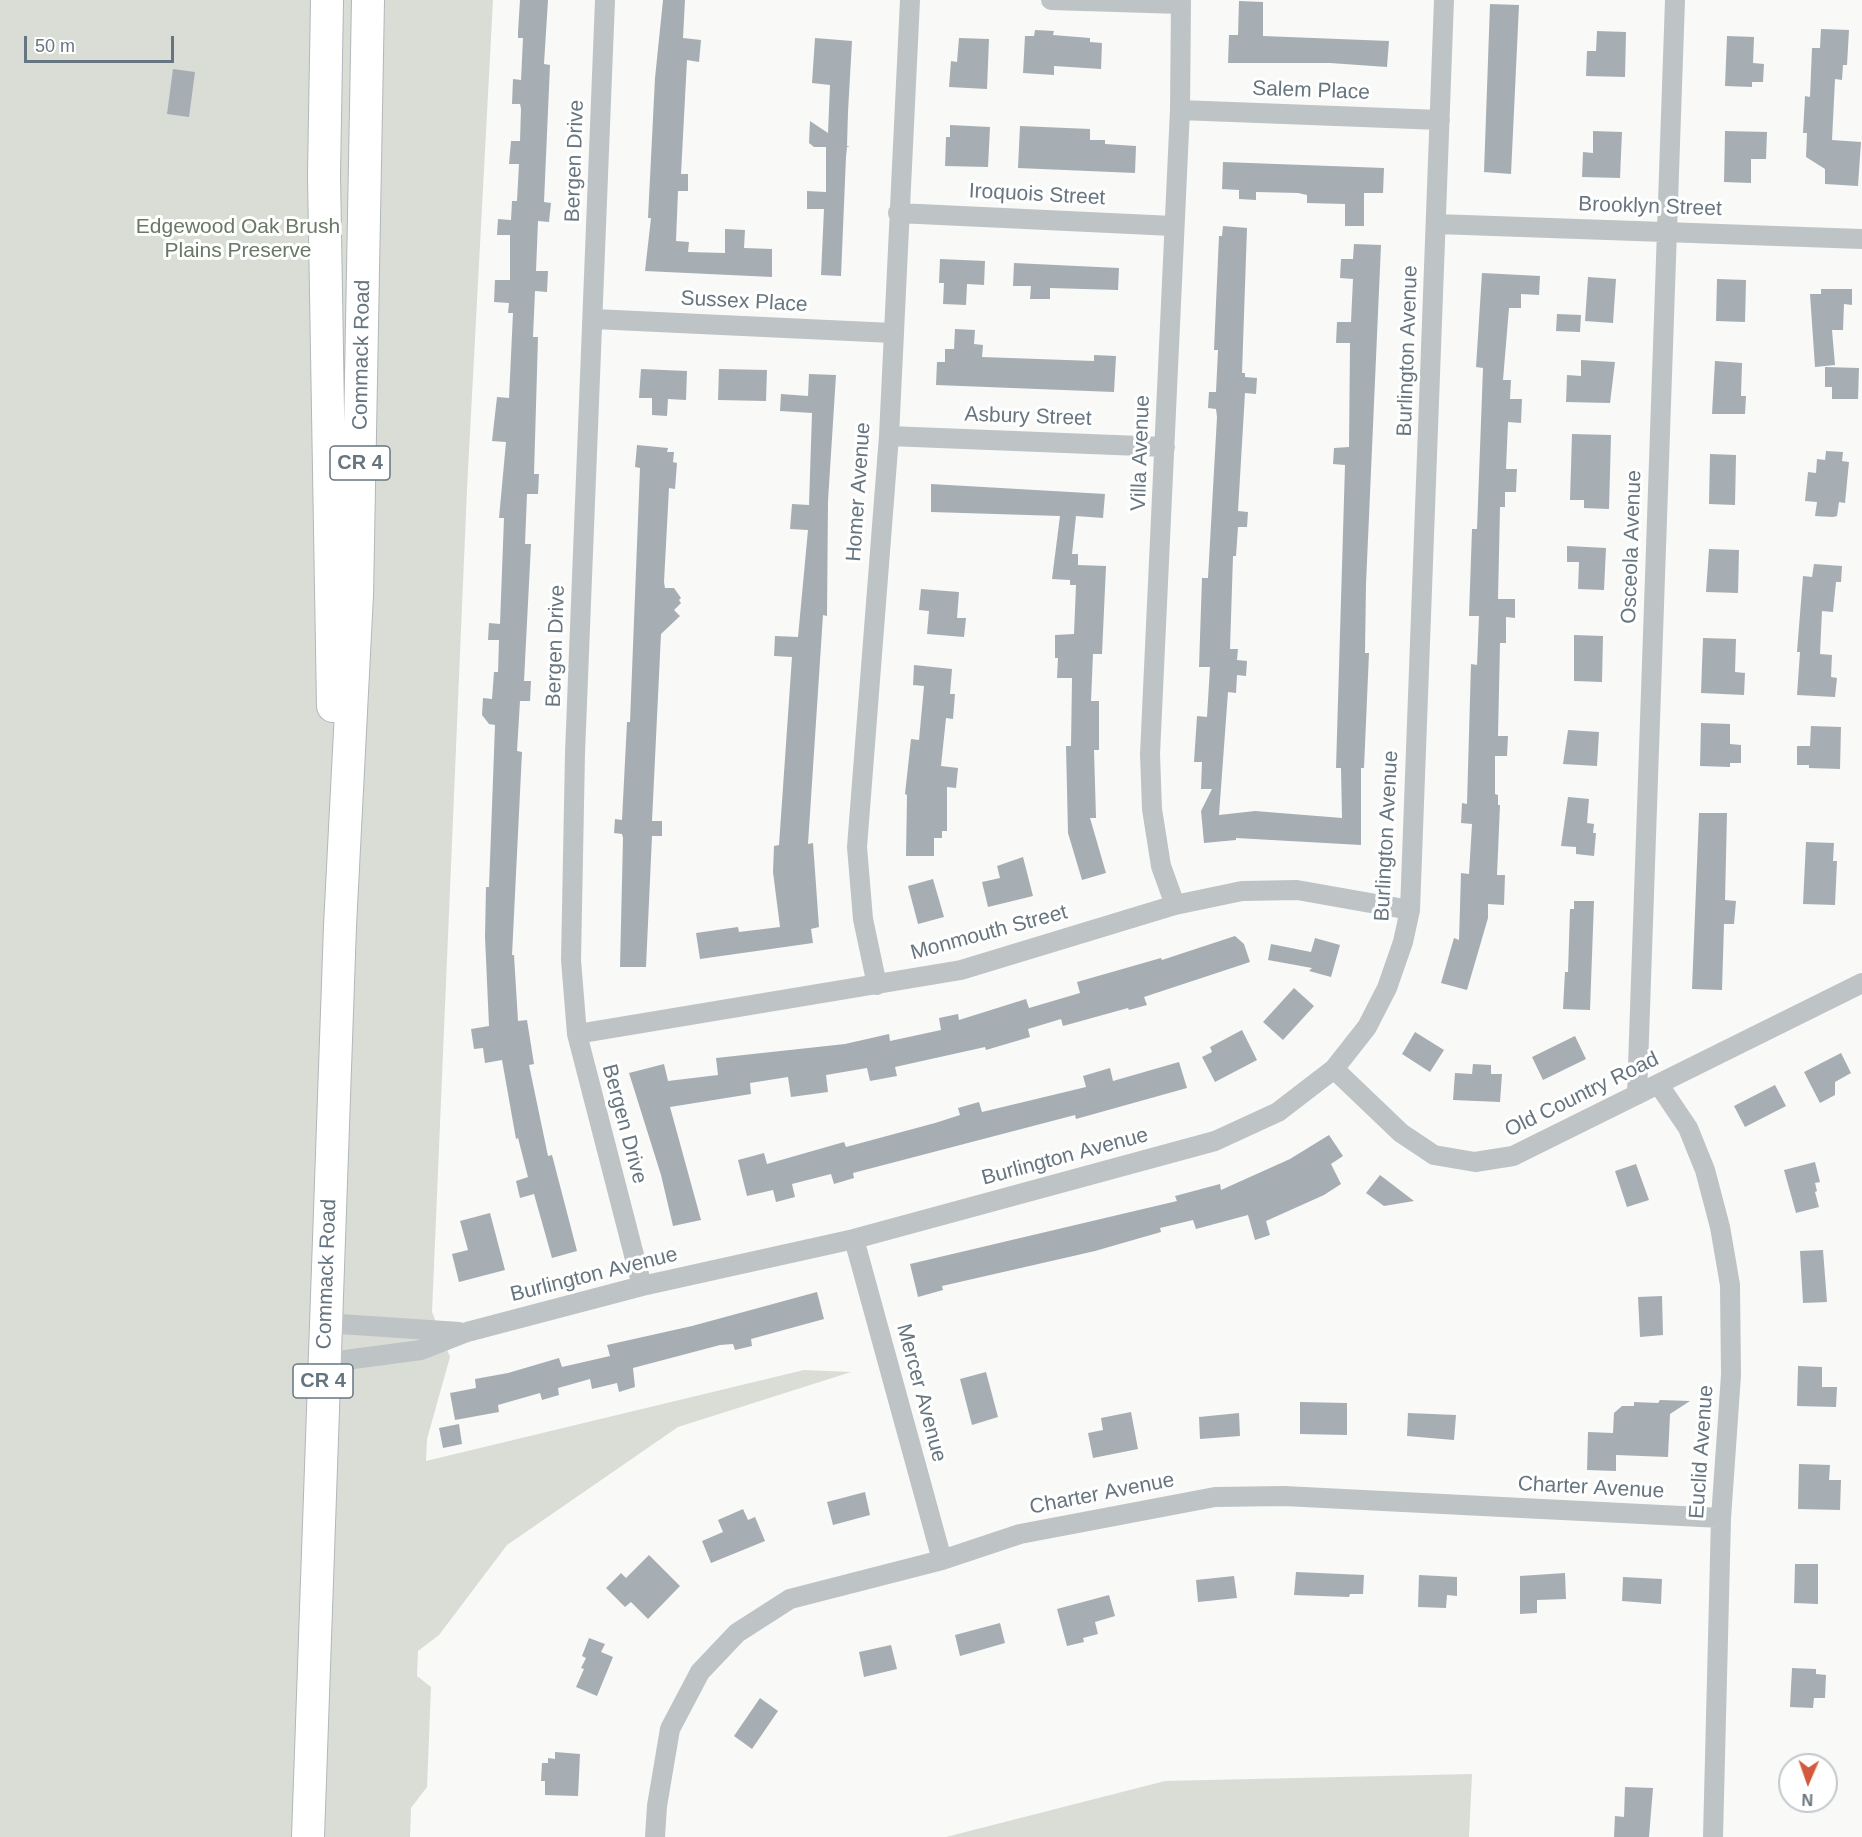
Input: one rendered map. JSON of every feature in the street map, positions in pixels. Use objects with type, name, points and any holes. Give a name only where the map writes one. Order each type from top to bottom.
[{"type":"main road","name":"Commack Road","points":[[327,0],[325,211],[332,666],[340,926]]},
{"type":"main road","name":"Commack Road","points":[[308,1837],[340,926],[357,595],[368,0]]},
{"type":"street","name":"Bergen Drive","points":[[605,0],[575,753],[571,960],[577,1034],[642,1286]]},
{"type":"street","name":"Homer Avenue","points":[[877,986],[863,919],[858,847],[889,436],[909,0]]},
{"type":"street","points":[[1051,0],[1181,2]]},
{"type":"street","name":"Burlington Avenue","points":[[323,1363],[421,1350],[467,1332],[642,1286],[854,1239],[1215,1141],[1278,1112],[1334,1069],[1367,1027],[1387,988],[1403,942],[1410,910],[1444,0]]},
{"type":"street","name":"Osceola Avenue","points":[[1637,1095],[1676,0]]},
{"type":"street","name":"Villa Avenue","points":[[1175,905],[1161,866],[1151,798],[1150,754],[1180,110],[1181,2]]},
{"type":"street","name":"Salem Place","points":[[1180,110],[1440,120]]},
{"type":"street","name":"Iroquois Street","points":[[898,213],[1173,226]]},
{"type":"street","name":"Brooklyn Street","points":[[1437,224],[1862,239]]},
{"type":"street","name":"Sussex Place","points":[[594,319],[892,333]]},
{"type":"street","name":"Asbury Street","points":[[889,436],[1165,447]]},
{"type":"street","name":"Monmouth Street","points":[[577,1034],[877,986],[961,970],[1175,905],[1242,891],[1297,890],[1410,910]]},
{"type":"street","name":"Old Country Road","points":[[1334,1069],[1401,1133],[1434,1155],[1476,1162],[1514,1156],[1862,983]]},
{"type":"street","name":"Euclid Avenue","points":[[1659,1085],[1688,1128],[1705,1170],[1720,1227],[1730,1285],[1731,1375],[1721,1518],[1713,1837]]},
{"type":"street","name":"Mercer Avenue","points":[[854,1239],[942,1560]]},
{"type":"street","name":"Burlington Avenue","points":[[325,1323],[467,1332]]},
{"type":"street","name":"Charter Avenue","points":[[655,1837],[657,1806],[670,1729],[700,1672],[737,1633],[790,1599],[942,1560],[1020,1534],[1215,1497],[1284,1496],[1721,1518]]},
{"type":"green space","name":"Edgewood Oak Brush Plains Preserve","points":[[0,0],[493,0],[467,489],[432,1312],[450,1357],[427,1439],[426,1461],[804,1370],[851,1372],[678,1427],[507,1545],[439,1635],[418,1651],[417,1676],[431,1687],[427,1787],[411,1808],[410,1837],[0,1837]]},
{"type":"green space","points":[[1472,1774],[1469,1837],[946,1837],[1165,1781]]},
{"type":"building","points":[[520,0],[548,0],[544,64],[550,65],[544,202],[551,203],[549,222],[538,221],[536,271],[548,271],[547,292],[535,291],[533,337],[538,337],[534,474],[539,474],[538,494],[527,494],[525,544],[531,544],[524,681],[531,681],[530,701],[520,701],[517,751],[522,752],[512,955],[514,955],[518,1021],[527,1020],[534,1064],[529,1065],[548,1156],[552,1155],[577,1251],[552,1258],[534,1194],[520,1198],[516,1181],[528,1177],[518,1138],[516,1139],[502,1060],[485,1063],[483,1048],[474,1049],[471,1029],[489,1026],[485,937],[495,725],[489,724],[482,715],[483,698],[492,699],[494,672],[498,672],[499,640],[488,640],[489,623],[500,624],[504,518],[499,518],[506,442],[492,441],[497,397],[509,398],[513,313],[508,313],[509,303],[494,302],[495,280],[510,280],[510,235],[497,235],[498,219],[511,220],[512,201],[517,201],[519,164],[509,164],[511,141],[520,141],[520,104],[512,104],[513,79],[521,80],[523,38],[518,38]]},
{"type":"building","points":[[663,0],[685,0],[683,38],[701,40],[699,62],[687,60],[681,174],[688,174],[688,191],[678,191],[676,241],[689,242],[688,252],[725,253],[725,229],[745,230],[744,248],[772,249],[772,277],[645,271],[651,218],[648,218],[655,78]]},
{"type":"building","points":[[1239,1],[1263,2],[1263,36],[1389,41],[1387,67],[1330,63],[1228,63],[1229,35],[1238,35]]},
{"type":"building","points":[[1490,4],[1519,5],[1511,174],[1484,172]]},
{"type":"building","points":[[1821,29],[1849,30],[1847,65],[1843,65],[1842,80],[1835,79],[1832,140],[1861,142],[1858,186],[1825,184],[1825,169],[1806,157],[1807,133],[1803,133],[1805,96],[1810,97],[1812,48],[1820,48]]},
{"type":"building","points":[[1035,30],[1054,31],[1053,35],[1090,38],[1090,42],[1102,43],[1101,69],[1054,66],[1054,75],[1023,73],[1025,36],[1034,36]]},
{"type":"building","points":[[1597,31],[1626,32],[1625,77],[1586,76],[1587,51],[1596,51]]},
{"type":"building","points":[[1727,36],[1754,37],[1753,63],[1764,64],[1763,82],[1752,82],[1752,87],[1725,86]]},
{"type":"building","points":[[815,38],[852,41],[847,146],[850,147],[847,147],[846,157],[841,276],[821,275],[824,209],[807,209],[807,191],[826,192],[826,147],[814,147],[809,143],[810,121],[828,133],[830,85],[812,83]]},
{"type":"building","points":[[959,38],[989,39],[987,89],[949,87],[951,61],[957,62]]},
{"type":"building","points":[[173,69],[195,72],[189,117],[167,114]]},
{"type":"building","points":[[950,125],[990,127],[988,167],[945,166],[946,137],[950,137]]},
{"type":"building","points":[[1020,126],[1090,129],[1090,140],[1105,140],[1105,144],[1136,146],[1135,173],[1018,168]]},
{"type":"building","points":[[1593,131],[1622,132],[1620,178],[1582,177],[1583,152],[1593,153]]},
{"type":"building","points":[[1725,131],[1767,132],[1766,159],[1751,159],[1751,183],[1724,182]]},
{"type":"building","points":[[1223,162],[1384,168],[1383,193],[1364,193],[1364,226],[1345,226],[1345,204],[1307,203],[1307,195],[1298,193],[1256,192],[1256,200],[1239,199],[1239,190],[1222,189]]},
{"type":"building","points":[[1223,226],[1247,228],[1242,373],[1245,373],[1245,377],[1257,378],[1256,394],[1245,393],[1238,511],[1248,512],[1247,527],[1238,527],[1236,556],[1233,556],[1230,649],[1238,649],[1237,660],[1247,661],[1246,676],[1237,675],[1236,693],[1228,692],[1219,815],[1255,811],[1342,818],[1341,768],[1336,768],[1345,465],[1333,464],[1334,448],[1349,447],[1350,343],[1336,343],[1337,322],[1351,322],[1353,279],[1340,278],[1341,259],[1353,259],[1354,244],[1381,245],[1366,584],[1365,653],[1369,653],[1364,768],[1361,768],[1361,845],[1236,838],[1236,840],[1204,843],[1201,811],[1212,789],[1201,789],[1202,762],[1194,762],[1197,716],[1207,717],[1210,667],[1199,667],[1202,578],[1208,578],[1217,417],[1216,409],[1208,408],[1209,392],[1216,392],[1218,350],[1214,350],[1219,236],[1222,236]]},
{"type":"building","points":[[940,259],[985,261],[984,285],[967,284],[966,305],[943,304],[944,283],[939,283]]},
{"type":"building","points":[[1014,263],[1119,268],[1118,290],[1050,288],[1050,299],[1030,299],[1031,286],[1013,286]]},
{"type":"building","points":[[1482,273],[1540,276],[1539,295],[1521,294],[1521,308],[1509,308],[1503,380],[1511,380],[1510,399],[1522,399],[1521,423],[1508,422],[1506,469],[1517,469],[1516,492],[1505,492],[1505,507],[1500,507],[1498,599],[1515,599],[1515,618],[1506,617],[1506,643],[1500,643],[1498,736],[1508,736],[1507,756],[1495,756],[1495,794],[1498,795],[1498,805],[1500,805],[1497,875],[1505,875],[1504,905],[1488,904],[1488,918],[1467,990],[1441,983],[1454,938],[1459,940],[1461,873],[1469,874],[1472,824],[1461,823],[1462,803],[1467,804],[1471,664],[1477,665],[1479,616],[1469,616],[1472,529],[1477,529],[1483,368],[1476,367]]},
{"type":"building","points":[[1588,277],[1616,279],[1613,323],[1585,321]]},
{"type":"building","points":[[1717,279],[1746,280],[1745,322],[1716,321]]},
{"type":"building","points":[[1821,289],[1852,289],[1852,305],[1844,304],[1843,330],[1832,330],[1835,365],[1815,367],[1810,294],[1821,294]]},
{"type":"building","points":[[1557,314],[1581,315],[1580,332],[1556,331]]},
{"type":"building","points":[[955,329],[975,330],[974,344],[983,345],[982,357],[1094,361],[1094,355],[1116,356],[1114,392],[936,385],[937,362],[945,362],[945,349],[954,349]]},
{"type":"building","points":[[1581,360],[1615,362],[1610,403],[1566,402],[1567,375],[1581,376]]},
{"type":"building","points":[[1715,361],[1742,363],[1741,396],[1746,396],[1745,414],[1712,414]]},
{"type":"building","points":[[1825,367],[1859,368],[1858,399],[1832,399],[1832,387],[1825,387]]},
{"type":"building","points":[[641,369],[687,371],[686,400],[668,399],[667,416],[652,415],[652,398],[639,398]]},
{"type":"building","points":[[719,369],[767,370],[766,401],[718,400]]},
{"type":"building","points":[[809,374],[836,375],[828,501],[827,616],[823,615],[808,844],[813,843],[819,927],[811,929],[813,943],[700,959],[696,933],[738,927],[739,932],[780,927],[773,872],[774,846],[779,845],[792,657],[774,656],[775,636],[798,637],[808,530],[790,529],[792,504],[809,505],[812,413],[780,411],[781,394],[808,396]]},
{"type":"building","points":[[1572,434],[1611,435],[1609,509],[1584,508],[1584,500],[1570,500]]},
{"type":"building","points":[[637,445],[668,448],[667,452],[674,452],[673,462],[677,463],[675,489],[669,488],[664,582],[665,588],[674,588],[681,598],[679,600],[681,603],[674,610],[680,616],[661,634],[652,821],[662,821],[662,836],[652,836],[646,967],[620,967],[623,838],[622,834],[614,833],[615,819],[622,820],[627,722],[630,722],[640,468],[635,467]]},
{"type":"building","points":[[1826,451],[1843,452],[1842,461],[1849,462],[1845,503],[1839,502],[1837,516],[1833,517],[1815,516],[1817,502],[1805,501],[1808,472],[1816,473],[1817,459],[1825,460]]},
{"type":"building","points":[[1710,454],[1736,455],[1735,505],[1709,504]]},
{"type":"building","points":[[931,484],[1105,494],[1103,518],[1076,516],[1072,554],[1078,554],[1078,565],[1106,566],[1102,654],[1093,654],[1091,701],[1099,701],[1099,750],[1094,750],[1096,818],[1090,818],[1106,873],[1082,880],[1068,833],[1066,746],[1071,746],[1072,678],[1057,678],[1058,658],[1055,658],[1055,635],[1074,634],[1076,585],[1070,585],[1070,580],[1052,579],[1060,516],[931,512]]},
{"type":"building","points":[[1567,546],[1606,548],[1604,590],[1578,589],[1579,562],[1567,562]]},
{"type":"building","points":[[1709,549],[1739,550],[1738,593],[1706,592]]},
{"type":"building","points":[[1814,564],[1842,566],[1841,582],[1836,582],[1833,612],[1822,611],[1820,654],[1832,655],[1831,677],[1837,678],[1835,697],[1797,695],[1800,652],[1797,652],[1803,576],[1812,577]]},
{"type":"building","points":[[921,589],[959,592],[957,618],[966,618],[964,637],[927,634],[929,611],[919,610]]},
{"type":"building","points":[[1574,635],[1603,636],[1602,682],[1574,681]]},
{"type":"building","points":[[1703,638],[1736,639],[1735,672],[1745,673],[1744,695],[1701,693]]},
{"type":"building","points":[[914,665],[952,669],[950,694],[955,694],[953,719],[946,718],[941,766],[958,768],[956,788],[947,787],[947,831],[942,831],[942,838],[934,838],[934,856],[906,856],[907,795],[905,794],[911,739],[919,740],[924,686],[913,685]]},
{"type":"building","points":[[1701,723],[1730,724],[1730,744],[1741,745],[1741,763],[1730,763],[1730,767],[1700,766]]},
{"type":"building","points":[[1811,726],[1841,727],[1840,769],[1809,768],[1809,765],[1797,765],[1797,746],[1810,746]]},
{"type":"building","points":[[1568,730],[1599,732],[1597,766],[1563,764]]},
{"type":"building","points":[[1568,797],[1589,799],[1587,823],[1594,824],[1593,833],[1596,833],[1594,856],[1576,854],[1576,847],[1561,846]]},
{"type":"building","points":[[1699,813],[1727,813],[1725,900],[1736,901],[1734,924],[1724,924],[1722,990],[1692,989]]},
{"type":"building","points":[[1806,842],[1834,843],[1833,861],[1837,861],[1835,905],[1803,904]]},
{"type":"building","points":[[1023,857],[1033,896],[988,907],[982,882],[1000,878],[997,866]]},
{"type":"building","points":[[933,879],[944,917],[918,924],[908,886]]},
{"type":"building","points":[[1574,901],[1594,901],[1590,1010],[1563,1009],[1565,972],[1568,972],[1570,909],[1574,909]]},
{"type":"building","points":[[1235,936],[1244,944],[1250,962],[1144,997],[1147,1005],[1063,1026],[1061,1019],[1028,1029],[1030,1037],[986,1050],[985,1047],[895,1067],[897,1076],[870,1081],[867,1068],[826,1075],[828,1092],[791,1097],[788,1077],[750,1083],[751,1094],[670,1107],[701,1220],[673,1226],[661,1175],[629,1073],[664,1064],[668,1081],[718,1075],[716,1058],[845,1044],[889,1034],[890,1041],[941,1030],[939,1018],[958,1014],[959,1020],[1026,999],[1029,1008],[1080,993],[1077,982],[1161,958],[1162,960]]},
{"type":"building","points":[[1315,938],[1340,945],[1331,977],[1309,971],[1312,968],[1268,960],[1271,944],[1311,952]]},
{"type":"building","points":[[1294,988],[1314,1006],[1283,1040],[1263,1022]]},
{"type":"building","points":[[1242,1030],[1257,1060],[1215,1082],[1202,1057],[1212,1052],[1210,1047]]},
{"type":"building","points":[[1415,1032],[1444,1050],[1430,1072],[1402,1054]]},
{"type":"building","points":[[1575,1036],[1586,1059],[1543,1080],[1532,1057]]},
{"type":"building","points":[[1841,1053],[1851,1073],[1835,1082],[1835,1095],[1820,1103],[1804,1072]]},
{"type":"building","points":[[1179,1062],[1187,1088],[1076,1119],[1075,1115],[853,1173],[854,1178],[834,1184],[831,1174],[792,1184],[795,1197],[776,1202],[773,1190],[747,1196],[738,1160],[764,1153],[767,1164],[844,1142],[846,1147],[960,1115],[958,1108],[979,1102],[982,1112],[1086,1087],[1083,1076],[1110,1068],[1113,1081]]},
{"type":"building","points":[[1473,1064],[1491,1065],[1491,1074],[1502,1074],[1500,1102],[1453,1100],[1455,1073],[1472,1074]]},
{"type":"building","points":[[1775,1085],[1786,1106],[1745,1127],[1734,1106]]},
{"type":"building","points":[[1329,1135],[1343,1156],[1331,1164],[1341,1184],[1324,1195],[1266,1221],[1270,1235],[1255,1240],[1248,1215],[1196,1229],[1193,1220],[1160,1228],[1161,1232],[1095,1251],[942,1286],[943,1290],[918,1297],[910,1264],[1177,1201],[1175,1196],[1220,1184],[1221,1190],[1290,1159]]},
{"type":"building","points":[[1815,1162],[1820,1182],[1815,1183],[1819,1207],[1796,1213],[1784,1170]]},
{"type":"building","points":[[1636,1164],[1649,1200],[1627,1207],[1615,1171]]},
{"type":"building","points":[[1380,1175],[1414,1201],[1384,1206],[1366,1193]]},
{"type":"building","points":[[490,1213],[505,1270],[459,1282],[452,1254],[468,1250],[460,1221]]},
{"type":"building","points":[[1823,1250],[1827,1302],[1803,1303],[1800,1251]]},
{"type":"building","points":[[817,1292],[824,1319],[751,1339],[752,1346],[735,1350],[733,1344],[720,1345],[633,1368],[635,1387],[619,1392],[617,1383],[592,1389],[590,1379],[558,1388],[559,1395],[542,1400],[540,1393],[498,1405],[499,1412],[455,1420],[450,1393],[476,1388],[475,1379],[508,1373],[559,1358],[562,1367],[610,1356],[607,1345],[692,1326]]},
{"type":"building","points":[[1662,1296],[1663,1335],[1640,1337],[1638,1297]]},
{"type":"building","points":[[1798,1366],[1822,1367],[1822,1387],[1837,1387],[1836,1407],[1797,1406]]},
{"type":"building","points":[[986,1372],[998,1417],[972,1425],[960,1379]]},
{"type":"building","points":[[1660,1400],[1690,1401],[1670,1414],[1668,1457],[1616,1455],[1616,1471],[1587,1470],[1588,1432],[1613,1433],[1614,1413],[1622,1406],[1634,1406],[1634,1402],[1658,1403]]},
{"type":"building","points":[[1300,1402],[1347,1403],[1347,1435],[1300,1434]]},
{"type":"building","points":[[1131,1412],[1138,1449],[1093,1458],[1088,1433],[1103,1430],[1101,1418]]},
{"type":"building","points":[[1239,1413],[1240,1436],[1200,1439],[1199,1417]]},
{"type":"building","points":[[1408,1413],[1456,1415],[1454,1440],[1407,1436]]},
{"type":"building","points":[[459,1424],[462,1444],[443,1448],[439,1428]]},
{"type":"building","points":[[1799,1464],[1830,1465],[1829,1480],[1841,1480],[1840,1510],[1798,1509]]},
{"type":"building","points":[[865,1492],[870,1515],[833,1525],[827,1502]]},
{"type":"building","points":[[743,1509],[748,1520],[755,1517],[765,1541],[711,1563],[702,1541],[723,1532],[718,1520]]},
{"type":"building","points":[[649,1555],[680,1586],[648,1619],[631,1602],[625,1607],[606,1588],[621,1573],[626,1578]]},
{"type":"building","points":[[1795,1564],[1818,1564],[1818,1604],[1794,1603]]},
{"type":"building","points":[[1296,1572],[1364,1575],[1363,1594],[1350,1594],[1349,1597],[1294,1595]]},
{"type":"building","points":[[1565,1573],[1566,1599],[1537,1600],[1537,1613],[1520,1614],[1520,1576]]},
{"type":"building","points":[[1419,1575],[1457,1577],[1457,1596],[1447,1595],[1446,1608],[1418,1607]]},
{"type":"building","points":[[1234,1576],[1237,1598],[1198,1602],[1196,1580]]},
{"type":"building","points":[[1623,1577],[1662,1579],[1661,1604],[1622,1601]]},
{"type":"building","points":[[1109,1595],[1115,1616],[1095,1622],[1098,1634],[1083,1638],[1084,1642],[1067,1646],[1057,1609]]},
{"type":"building","points":[[1000,1623],[1005,1643],[960,1656],[955,1635]]},
{"type":"building","points":[[589,1638],[605,1644],[601,1652],[613,1657],[597,1696],[576,1687],[584,1669],[581,1668],[586,1658],[582,1656]]},
{"type":"building","points":[[891,1645],[897,1669],[864,1677],[859,1652]]},
{"type":"building","points":[[1792,1668],[1816,1669],[1816,1674],[1826,1675],[1825,1698],[1814,1698],[1813,1708],[1790,1707]]},
{"type":"building","points":[[760,1698],[778,1711],[752,1749],[734,1736]]},
{"type":"building","points":[[555,1752],[580,1754],[578,1796],[545,1795],[545,1781],[541,1781],[542,1763],[548,1763],[548,1758],[555,1759]]},
{"type":"building","points":[[1625,1787],[1653,1788],[1649,1837],[1614,1837],[1615,1816],[1624,1817]]}]
